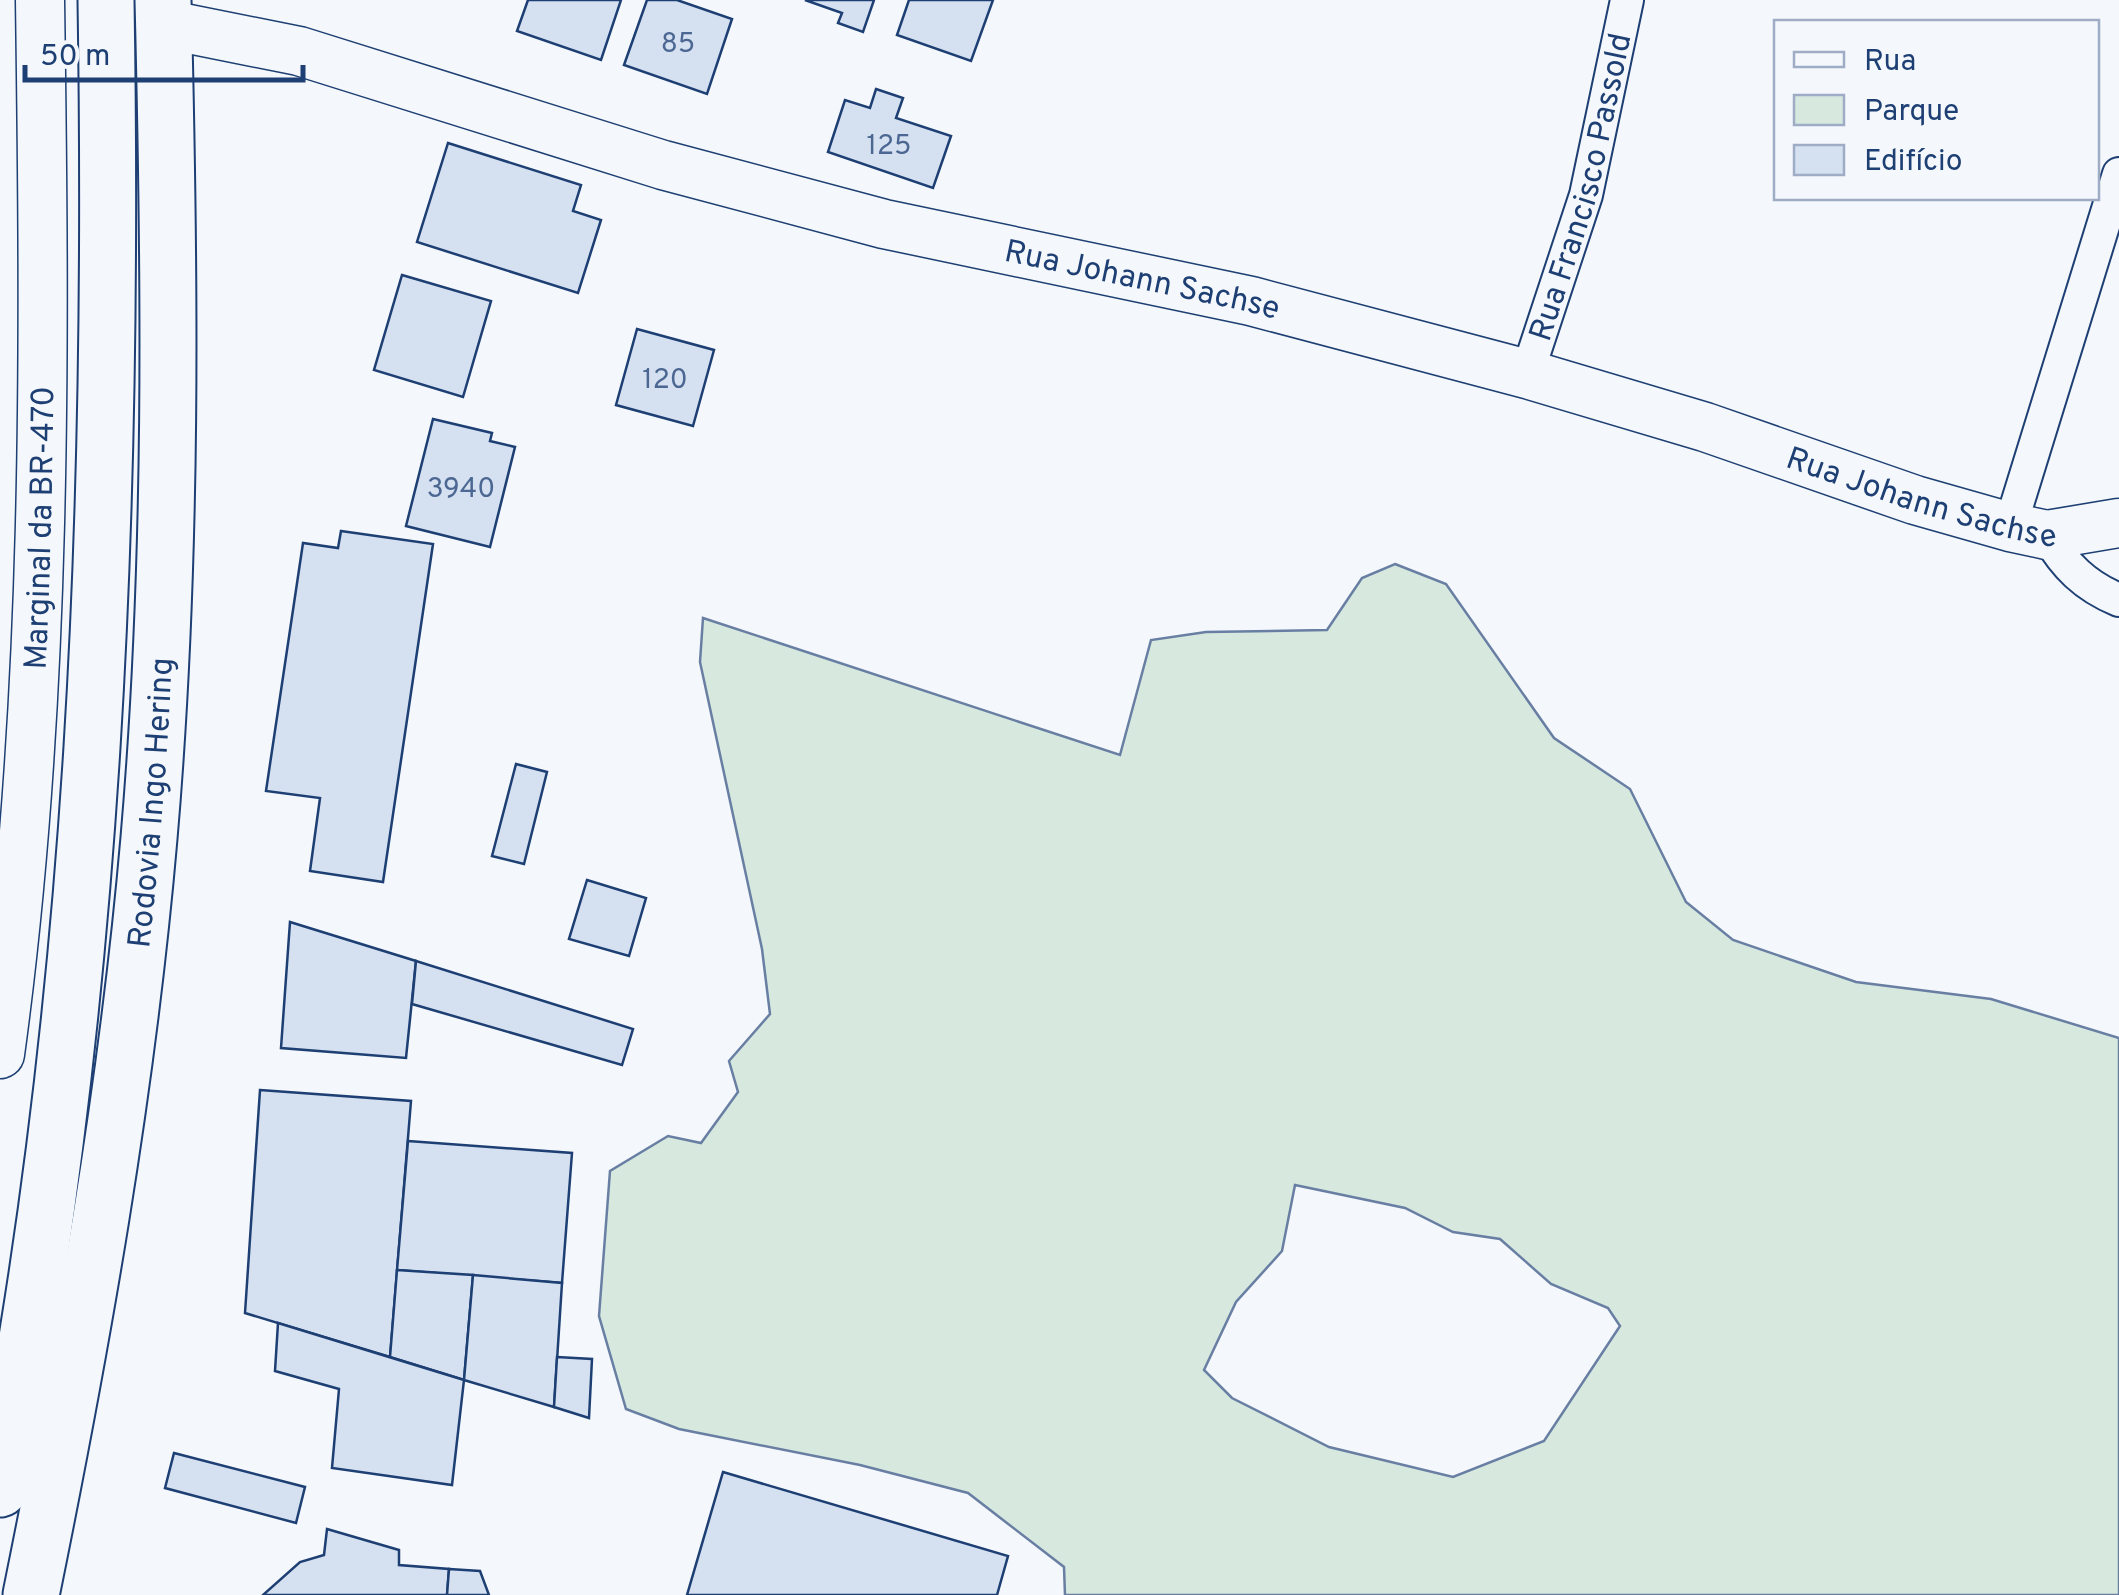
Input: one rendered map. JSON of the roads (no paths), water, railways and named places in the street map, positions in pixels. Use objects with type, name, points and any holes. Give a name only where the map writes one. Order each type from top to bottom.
[{"type":"highway","name":"Rodovia Ingo Hering","points":[[0,1488],[43,1241],[92,788],[110,331],[106,0]]},
{"type":"highway","name":"Rodovia Ingo Hering","points":[[32,1595],[96,1269],[150,833],[166,479],[164,12]]},
{"type":"street","name":"Marginal da BR-470","points":[[0,1054],[39,624],[44,301],[40,0]]},
{"type":"street","name":"Rua Francisco Passold","points":[[1528,374],[1586,195],[1627,0]]},
{"type":"street","name":"Rua Johann Sachse","points":[[164,12],[235,18],[298,52],[663,165],[866,219],[1250,301],[1528,374],[2028,531],[2119,523]]},
{"type":"street","points":[[2119,174],[2028,531],[2089,586],[2119,600]]}]
